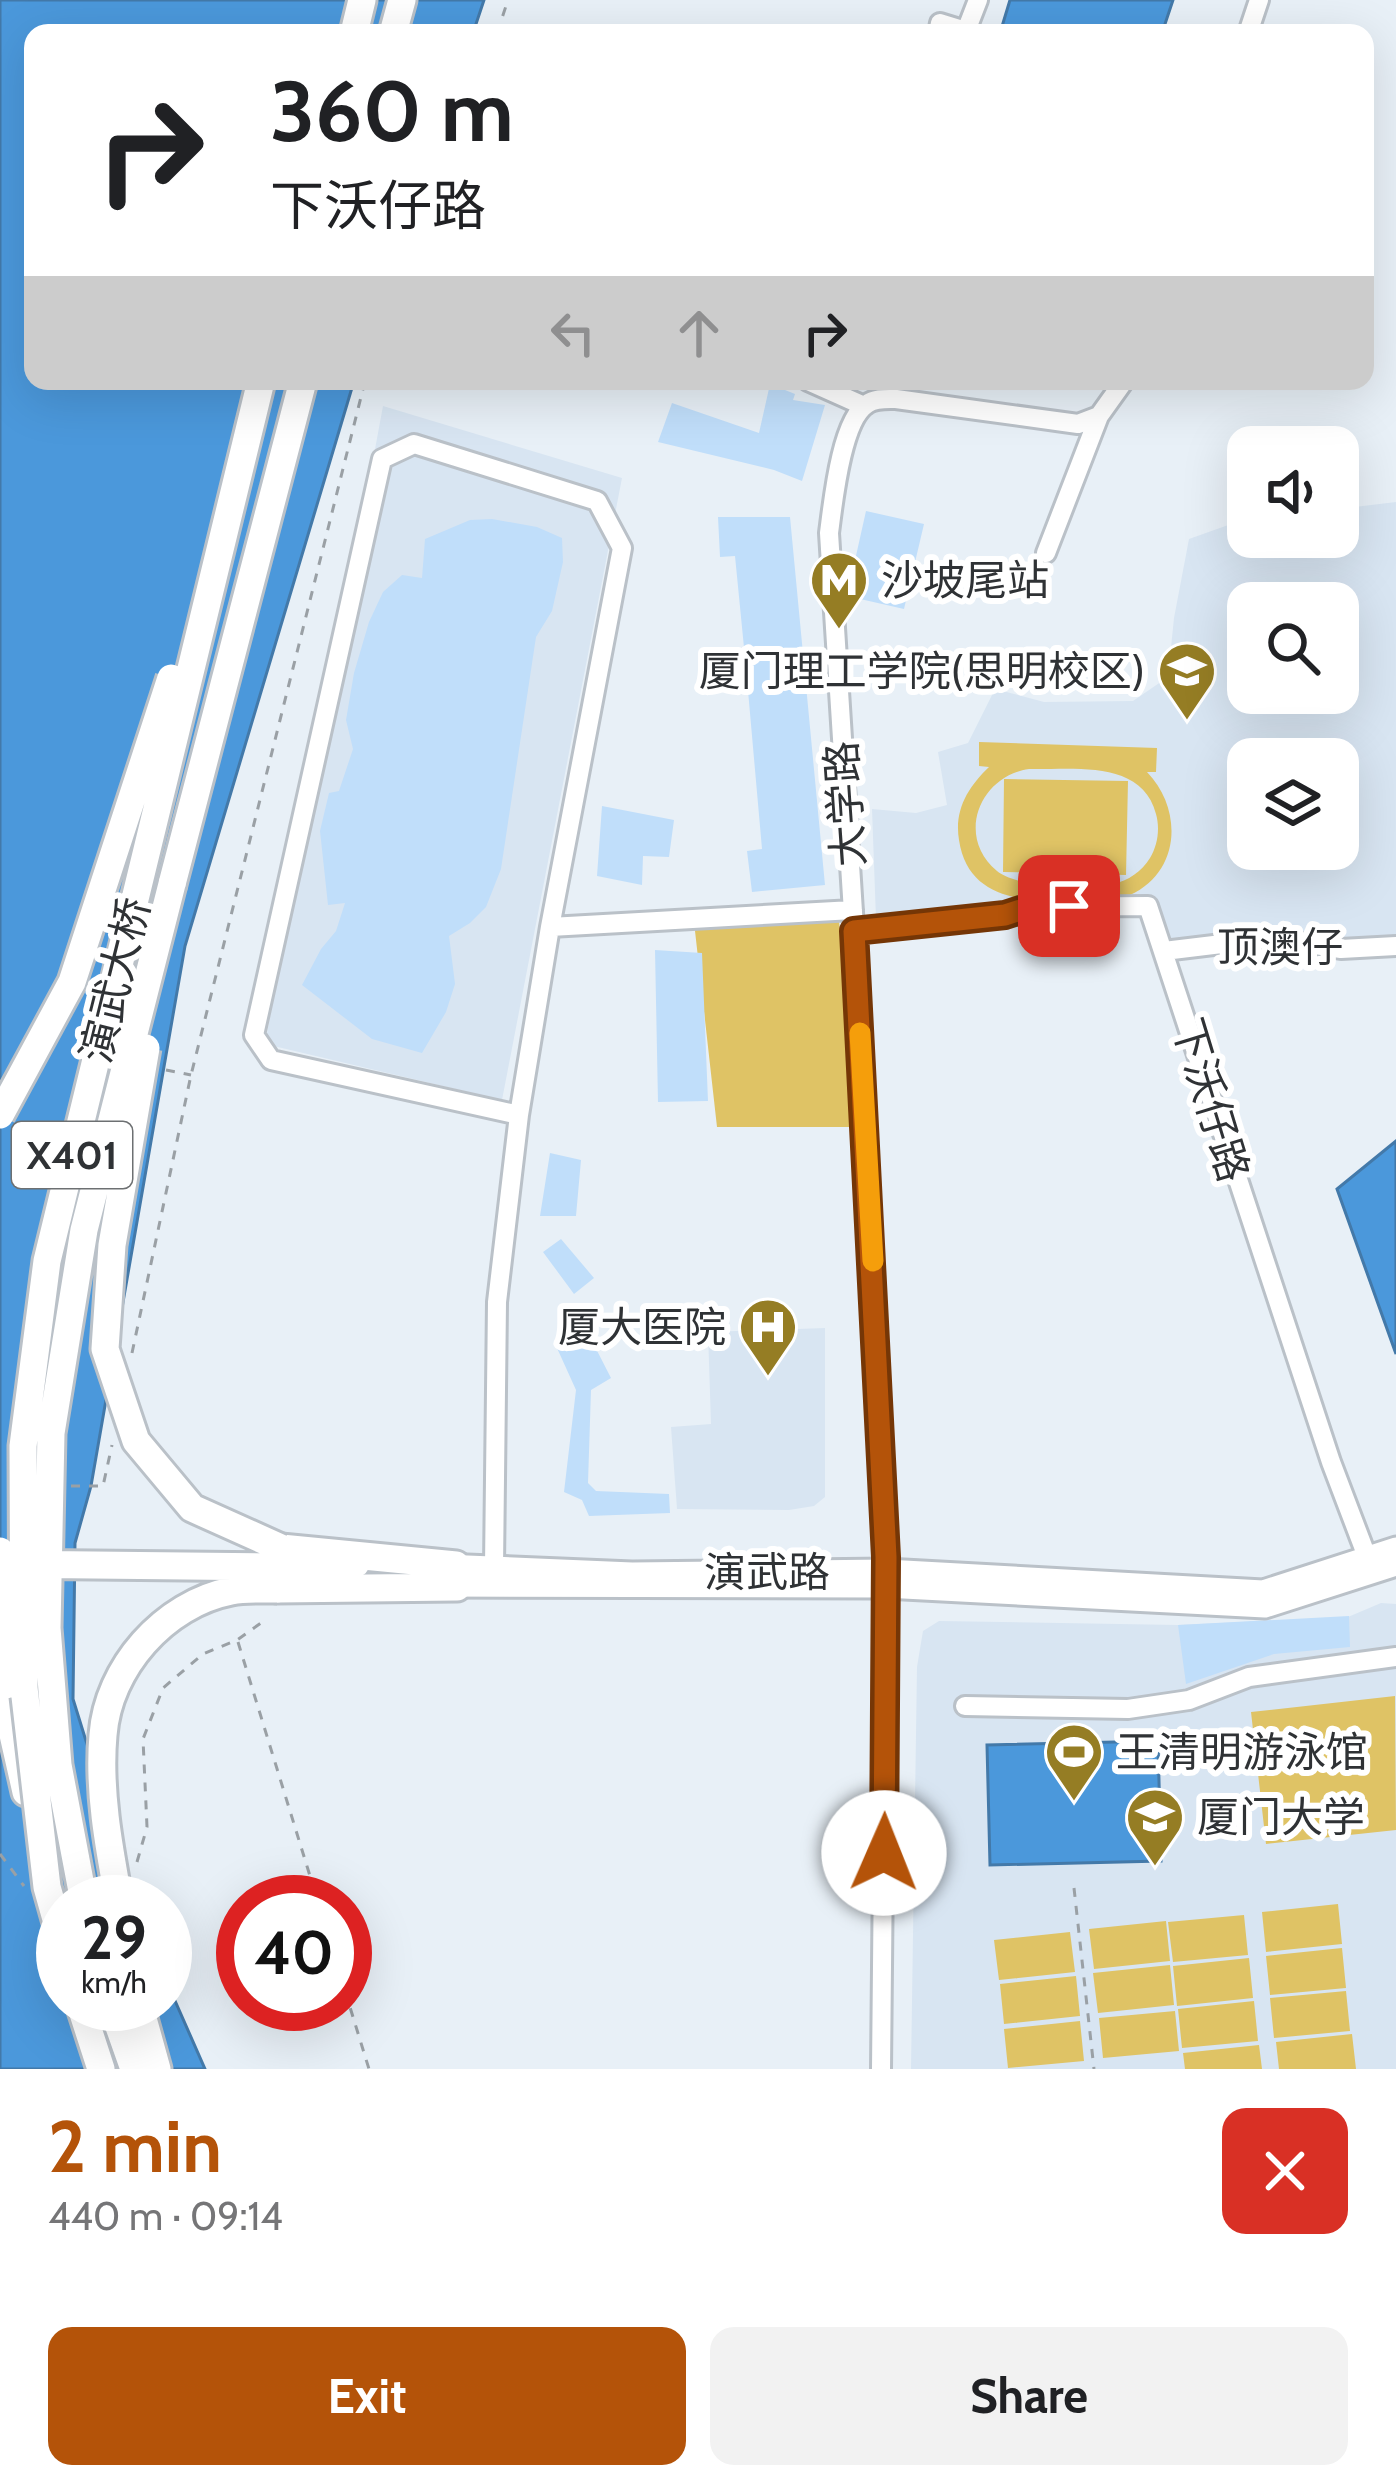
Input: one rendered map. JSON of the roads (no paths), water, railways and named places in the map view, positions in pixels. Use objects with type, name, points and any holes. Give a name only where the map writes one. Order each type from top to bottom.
[{"type":"highway","name":"演武大桥","points":[[41,1875],[24,1688],[22,1446],[47,1261],[259,390]]},
{"type":"highway","name":"演武大桥","points":[[79,1875],[58,1765],[47,1628],[51,1433],[83,1229],[301,390]]},
{"type":"highway","points":[[0,1115],[72,982],[229,503]]},
{"type":"highway","points":[[172,884],[112,1245],[105,1349],[136,1441],[192,1508],[277,1571]]},
{"type":"highway","points":[[0,1551],[7,1708],[39,1875]]},
{"type":"highway","points":[[0,1564],[456,1576]]},
{"type":"highway","points":[[115,1875],[101,1777],[103,1729],[115,1688],[141,1645],[177,1612],[277,1571]]},
{"type":"highway","points":[[0,1580],[277,1571],[456,1576]]},
{"type":"highway","points":[[89,2031],[101,2069]]},
{"type":"highway","points":[[121,2031],[134,2069]]},
{"type":"highway","points":[[146,2031],[157,2069]]},
{"type":"main road","name":"演武路","points":[[456,1576],[494,1567],[885,1579],[1264,1607],[1370,1565],[1396,1548]]},
{"type":"main road","name":"演武路","points":[[1370,1565],[1396,1565]]},
{"type":"main road","name":"演武路","points":[[456,1576],[885,1579]]},
{"type":"street","points":[[828,390],[864,406],[896,398],[1066,425],[1099,416]]},
{"type":"street","points":[[855,390],[864,406]]},
{"type":"street","points":[[1046,553],[1099,416],[1118,390]]},
{"type":"street","name":"大学路","points":[[864,406],[855,416],[836,477],[829,532],[853,910],[885,1579],[881,2069]]},
{"type":"street","points":[[494,1567],[497,1302],[519,1115],[622,548],[597,501],[414,444],[382,460],[254,1035],[271,1060],[519,1115]]},
{"type":"street","name":"下沃仔路","points":[[854,931],[1005,915],[1030,907],[1148,906],[1241,1196],[1370,1565]]},
{"type":"street","points":[[550,927],[853,910]]},
{"type":"street","name":"顶澳仔","points":[[1164,951],[1272,938],[1341,949],[1396,946]]},
{"type":"street","points":[[965,1706],[1128,1709],[1189,1700],[1249,1677],[1396,1657]]},
{"type":"water","points":[[0,0],[484,0],[476,24],[24,24],[24,390],[351,390],[185,946],[91,1486],[75,1543],[73,1699],[128,1875],[36,1875],[36,2031],[188,2031],[205,2069],[0,2069]]},
{"type":"water","points":[[1010,0],[1173,0],[1165,24],[1003,24]]},
{"type":"water","points":[[1396,1141],[1396,1354],[1337,1189]]},
{"type":"water","name":"王清明游泳馆","points":[[1158,1741],[1161,1861],[990,1865],[987,1745]]},
{"type":"place","name":"沙坡尾站","points":[[839,631]]},
{"type":"place","name":"厦门理工学院(思明校区)","points":[[1187,722]]},
{"type":"place","name":"厦大医院","points":[[768,1378]]},
{"type":"place","name":"王清明游泳馆","points":[[1074,1803]]},
{"type":"place","name":"厦门大学","points":[[1155,1868]]}]
